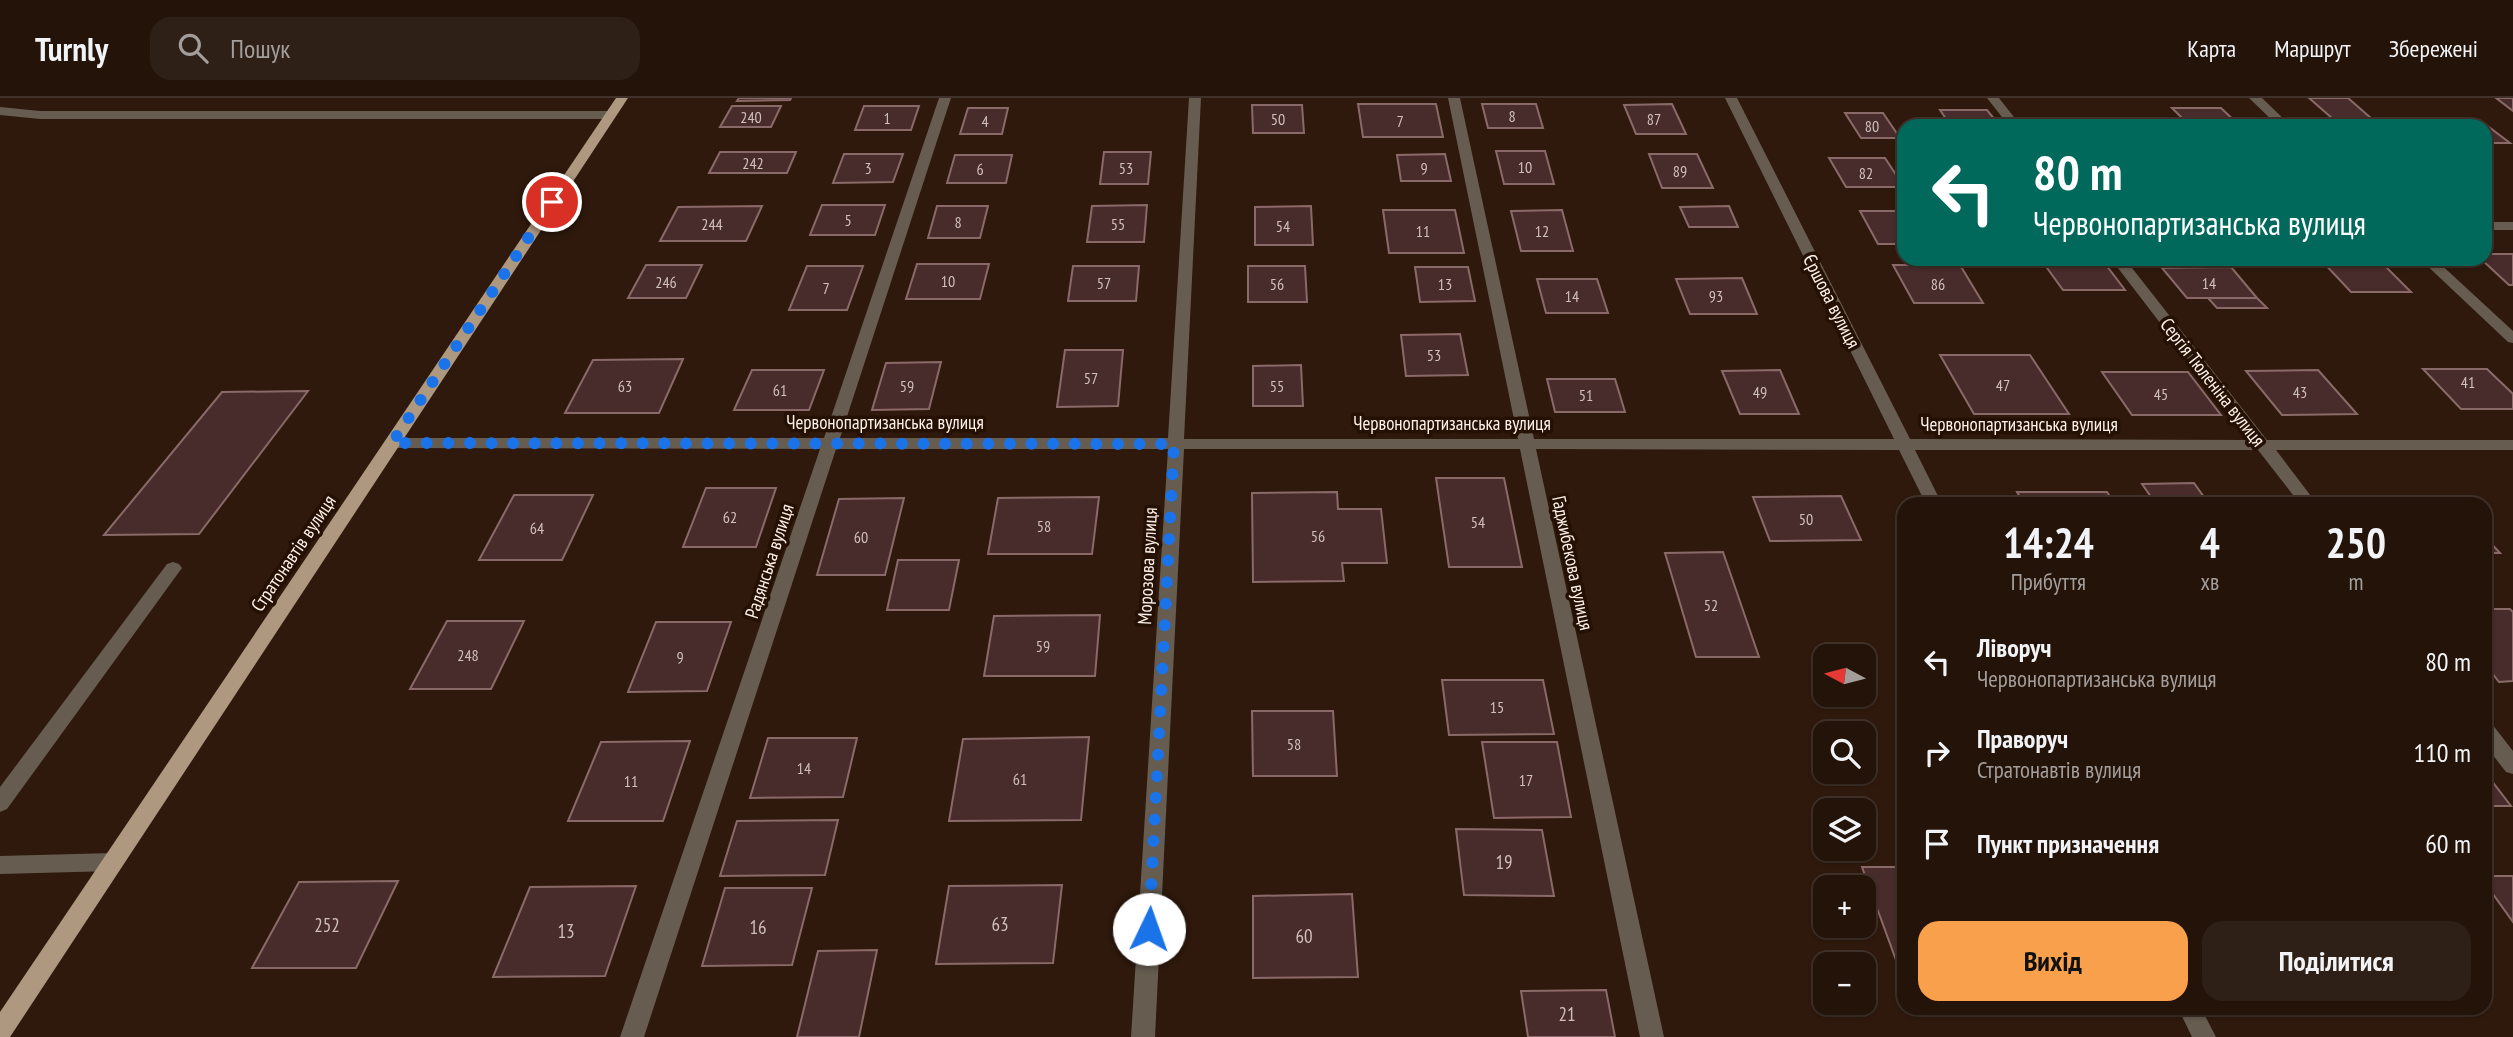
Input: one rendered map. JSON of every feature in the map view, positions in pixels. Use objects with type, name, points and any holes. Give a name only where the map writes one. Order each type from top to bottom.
[{"type":"main road","name":"Стратонавтів вулиця","points":[[0,1032],[622,98]]},
{"type":"street","name":"Радянська вулиця","points":[[632,1037],[945,98]]},
{"type":"street","name":"Морозова вулиця","points":[[1143,1037],[1195,98]]},
{"type":"street","name":"Гаджибекова вулиця","points":[[1454,98],[1652,1037]]},
{"type":"street","name":"Єршова вулиця","points":[[1731,98],[1930,497]]},
{"type":"street","points":[[1993,98],[2009,119]]},
{"type":"street","points":[[2255,98],[2278,119]]},
{"type":"street","points":[[0,111],[40,115],[611,115]]},
{"type":"street","points":[[2492,226],[2513,226]]},
{"type":"street","name":"Сергія Тюленіна вулиця","points":[[2123,266],[2304,497]]},
{"type":"street","points":[[2435,266],[2513,339]]},
{"type":"street","name":"Червонопартизанська вулиця","points":[[392,443],[2513,445]]},
{"type":"street","points":[[0,803],[173,568]]},
{"type":"street","points":[[2492,739],[2513,766]]},
{"type":"street","points":[[0,866],[113,862]]},
{"type":"street","points":[[2193,1015],[2204,1037]]},
{"type":"building","points":[[739,98],[791,98],[737,101]]},
{"type":"building","points":[[2309,98],[2348,98],[2372,119],[2333,119]]},
{"type":"building","points":[[2496,98],[2513,98],[2513,111]]},
{"type":"building","points":[[1358,104],[1436,104],[1443,137],[1363,137]]},
{"type":"building","points":[[1482,104],[1536,104],[1543,128],[1488,128]]},
{"type":"building","points":[[1672,104],[1686,134],[1636,134],[1624,105]]},
{"type":"building","points":[[1252,105],[1302,105],[1304,133],[1253,133]]},
{"type":"building","points":[[732,106],[781,106],[771,127],[720,127]]},
{"type":"building","points":[[864,106],[919,106],[911,130],[855,130]]},
{"type":"building","points":[[968,108],[1008,108],[1002,134],[960,134]]},
{"type":"building","points":[[2172,108],[2221,108],[2233,119],[2183,119]]},
{"type":"building","points":[[1940,110],[1987,110],[1994,119],[1946,119]]},
{"type":"building","points":[[1845,113],[1883,113],[1897,134],[1897,138],[1861,138]]},
{"type":"building","points":[[2492,129],[2510,143],[2492,143]]},
{"type":"building","points":[[1496,151],[1545,151],[1554,184],[1504,184]]},
{"type":"building","points":[[720,152],[796,152],[787,173],[709,173]]},
{"type":"building","points":[[1104,152],[1151,152],[1148,184],[1100,184]]},
{"type":"building","points":[[844,154],[903,154],[893,182],[833,183]]},
{"type":"building","points":[[1445,154],[1451,181],[1401,181],[1397,155]]},
{"type":"building","points":[[1649,154],[1697,154],[1713,188],[1662,188]]},
{"type":"building","points":[[955,155],[1012,155],[1006,183],[947,183]]},
{"type":"building","points":[[1829,158],[1885,158],[1897,176],[1897,187],[1846,187]]},
{"type":"building","points":[[822,205],[885,205],[875,235],[810,235]]},
{"type":"building","points":[[1147,205],[1144,242],[1087,242],[1092,206]]},
{"type":"building","points":[[762,206],[746,241],[660,241],[678,207]]},
{"type":"building","points":[[937,206],[988,206],[980,238],[928,238]]},
{"type":"building","points":[[1311,206],[1313,245],[1255,245],[1255,207]]},
{"type":"building","points":[[1729,206],[1738,227],[1689,227],[1680,207]]},
{"type":"building","points":[[1383,210],[1455,210],[1464,253],[1389,253]]},
{"type":"building","points":[[1562,210],[1573,251],[1521,251],[1511,211]]},
{"type":"building","points":[[1860,211],[1897,211],[1897,244],[1878,244]]},
{"type":"building","points":[[2492,254],[2513,254],[2513,285],[2509,285],[2489,266],[2492,266]]},
{"type":"building","points":[[917,264],[989,264],[980,299],[906,299]]},
{"type":"building","points":[[646,265],[702,265],[686,298],[628,298]]},
{"type":"building","points":[[1893,265],[1961,266],[1983,303],[1914,303]]},
{"type":"building","points":[[807,266],[863,266],[847,310],[789,310]]},
{"type":"building","points":[[1073,266],[1139,266],[1136,301],[1068,301]]},
{"type":"building","points":[[1248,266],[1305,266],[1307,302],[1248,302]]},
{"type":"building","points":[[2046,266],[2107,266],[2125,290],[2063,290]]},
{"type":"building","points":[[2327,266],[2385,266],[2411,292],[2351,292]]},
{"type":"building","points":[[1415,267],[1468,267],[1475,301],[1420,302]]},
{"type":"building","points":[[2231,267],[2257,298],[2187,298],[2162,268]]},
{"type":"building","points":[[1742,278],[1757,314],[1690,314],[1676,279]]},
{"type":"building","points":[[1537,279],[1597,279],[1608,313],[1546,313]]},
{"type":"building","points":[[2208,298],[2257,298],[2267,308],[2217,308]]},
{"type":"building","points":[[1460,334],[1468,375],[1406,376],[1401,335]]},
{"type":"building","points":[[1065,350],[1123,350],[1118,406],[1057,407]]},
{"type":"building","points":[[1940,355],[2030,355],[2069,414],[1974,414]]},
{"type":"building","points":[[683,359],[659,413],[565,413],[593,360]]},
{"type":"building","points":[[941,362],[929,409],[872,410],[886,363]]},
{"type":"building","points":[[1301,365],[1303,406],[1253,406],[1253,366]]},
{"type":"building","points":[[2423,369],[2487,369],[2513,394],[2513,409],[2461,409]]},
{"type":"building","points":[[752,370],[824,370],[809,410],[734,410]]},
{"type":"building","points":[[1780,370],[1799,414],[1740,414],[1722,371]]},
{"type":"building","points":[[2318,370],[2357,414],[2282,415],[2246,371]]},
{"type":"building","points":[[2102,372],[2188,372],[2221,415],[2132,415]]},
{"type":"building","points":[[1547,379],[1615,379],[1625,412],[1555,412]]},
{"type":"building","points":[[308,391],[199,534],[104,535],[222,392]]},
{"type":"building","points":[[1436,478],[1504,478],[1522,567],[1449,567]]},
{"type":"building","points":[[2194,483],[2204,497],[2151,497],[2142,484]]},
{"type":"building","points":[[706,488],[776,488],[756,547],[683,547]]},
{"type":"building","points":[[1337,492],[1338,509],[1381,509],[1387,563],[1342,563],[1344,581],[1253,582],[1252,493]]},
{"type":"building","points":[[2017,492],[2107,492],[2110,497],[2020,497]]},
{"type":"building","points":[[514,495],[593,495],[562,560],[479,560]]},
{"type":"building","points":[[1841,496],[1861,540],[1770,541],[1753,497]]},
{"type":"building","points":[[1099,497],[1092,554],[988,554],[998,498]]},
{"type":"building","points":[[904,498],[885,575],[817,575],[839,499]]},
{"type":"building","points":[[2492,544],[2500,553],[2492,553]]},
{"type":"building","points":[[1723,552],[1759,657],[1696,657],[1665,553]]},
{"type":"building","points":[[898,560],[959,560],[949,610],[887,610]]},
{"type":"building","points":[[2492,609],[2510,609],[2513,612],[2513,681],[2499,682],[2492,673]]},
{"type":"building","points":[[1100,615],[1095,676],[984,676],[994,616]]},
{"type":"building","points":[[447,621],[524,621],[491,689],[410,689]]},
{"type":"building","points":[[656,622],[731,622],[707,691],[628,692]]},
{"type":"building","points":[[1442,680],[1543,680],[1554,734],[1449,735]]},
{"type":"building","points":[[1252,711],[1333,711],[1337,776],[1253,776]]},
{"type":"building","points":[[1089,737],[1081,820],[949,821],[963,739]]},
{"type":"building","points":[[768,738],[857,738],[843,797],[750,798]]},
{"type":"building","points":[[690,741],[663,821],[568,821],[601,742]]},
{"type":"building","points":[[1482,742],[1557,742],[1571,817],[1494,818]]},
{"type":"building","points":[[2492,781],[2511,806],[2492,806]]},
{"type":"building","points":[[838,820],[825,875],[720,876],[737,821]]},
{"type":"building","points":[[1456,829],[1542,830],[1554,896],[1464,895]]},
{"type":"building","points":[[1862,867],[1897,867],[1897,963],[1876,905],[1876,875],[1865,875]]},
{"type":"building","points":[[2492,876],[2513,876],[2513,922],[2492,893]]},
{"type":"building","points":[[398,881],[356,968],[252,968],[299,882]]},
{"type":"building","points":[[1062,885],[1053,963],[936,964],[949,886]]},
{"type":"building","points":[[636,886],[605,976],[493,977],[530,887]]},
{"type":"building","points":[[725,888],[812,888],[792,965],[702,966]]},
{"type":"building","points":[[1352,894],[1358,977],[1253,978],[1253,896]]},
{"type":"building","points":[[877,950],[859,1037],[797,1037],[818,951]]},
{"type":"building","points":[[1606,990],[1615,1037],[1528,1037],[1521,991]]},
{"type":"route","points":[[552,202],[392,443],[1174,444],[1149,929]]}]
